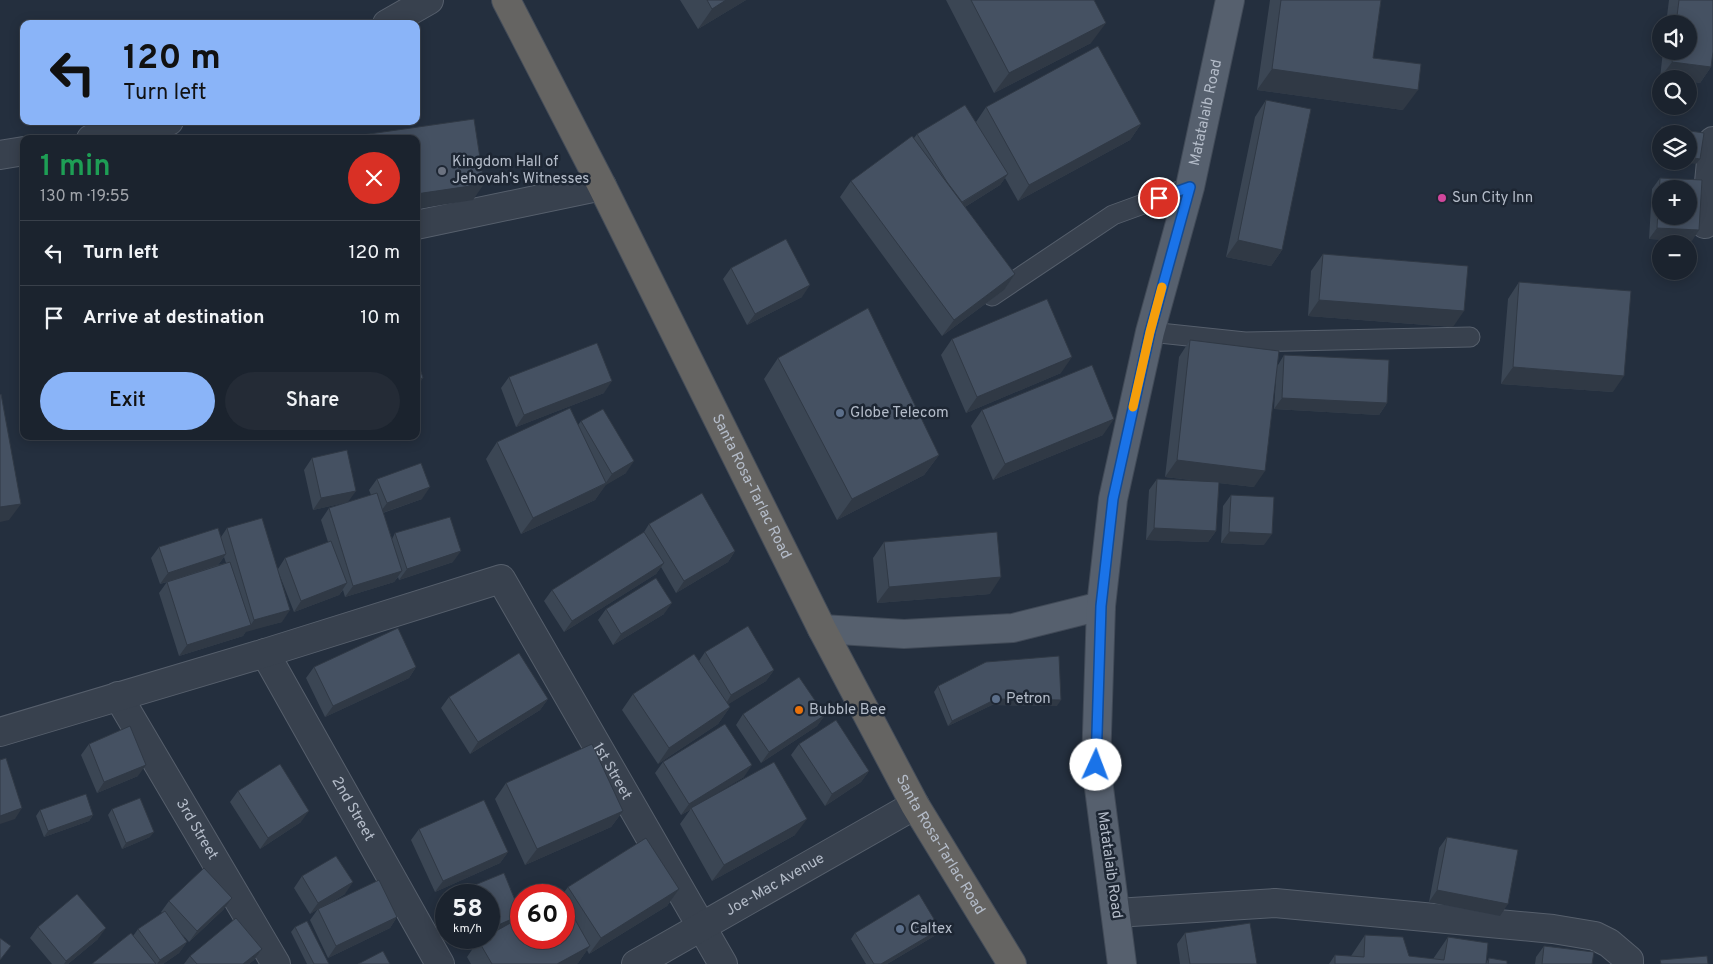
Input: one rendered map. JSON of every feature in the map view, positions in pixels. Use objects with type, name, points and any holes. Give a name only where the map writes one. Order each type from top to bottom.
[{"type":"highway","name":"Santa Rosa-Tarlac Road","points":[[506,0],[602,186],[822,629],[915,805],[1012,964]]},
{"type":"main road","name":"Matatalaib Road","points":[[1122,964],[1096,765],[1101,606],[1113,499],[1150,332],[1190,187],[1230,0]]},
{"type":"main road","points":[[822,629],[904,634],[1013,628],[1101,606]]},
{"type":"street","points":[[394,20],[429,0]]},
{"type":"street","points":[[108,135],[151,125]]},
{"type":"street","points":[[1705,224],[1713,141]]},
{"type":"street","points":[[0,155],[20,152]]},
{"type":"street","points":[[420,224],[602,186]]},
{"type":"street","name":"1st Street","points":[[265,653],[501,579],[723,964]]},
{"type":"street","points":[[0,732],[265,653]]},
{"type":"street","name":"2nd Street","points":[[265,653],[440,964]]},
{"type":"street","name":"3rd Street","points":[[118,696],[276,964]]},
{"type":"street","name":"Joe-Mac Avenue","points":[[636,964],[915,805]]},
{"type":"street","points":[[1116,913],[1275,902],[1553,929],[1595,936],[1609,943],[1629,960],[1630,964]]},
{"type":"lane","points":[[992,296],[1113,216],[1190,187]]},
{"type":"lane","points":[[1150,332],[1245,342],[1470,337]]},
{"type":"building","points":[[707,0],[726,0],[712,9]]},
{"type":"building","points":[[971,0],[1094,0],[1106,23],[1009,73]]},
{"type":"building","points":[[1281,0],[1381,0],[1373,58],[1421,64],[1418,90],[1272,69]]},
{"type":"building","points":[[1679,0],[1713,0],[1713,52],[1711,67],[1672,62],[1672,60],[1697,60],[1697,15],[1677,15]]},
{"type":"building","points":[[1098,46],[1141,124],[1029,185],[986,107]]},
{"type":"building","points":[[1266,100],[1311,109],[1282,250],[1238,240]]},
{"type":"building","points":[[965,105],[1008,174],[962,202],[917,134]]},
{"type":"building","points":[[474,119],[484,184],[420,193],[420,135],[362,135]]},
{"type":"building","points":[[1697,132],[1704,133],[1700,159],[1697,158]]},
{"type":"building","points":[[912,136],[1015,274],[954,320],[851,181]]},
{"type":"building","points":[[1660,178],[1702,180],[1699,230],[1657,228],[1657,225],[1697,225],[1697,180],[1660,180]]},
{"type":"building","points":[[786,239],[810,285],[755,314],[731,268]]},
{"type":"building","points":[[1323,254],[1468,266],[1464,311],[1319,300]]},
{"type":"building","points":[[1519,282],[1631,291],[1624,376],[1513,367]]},
{"type":"building","points":[[1047,299],[1072,357],[977,397],[952,339]]},
{"type":"building","points":[[868,308],[939,455],[852,499],[778,358]]},
{"type":"building","points":[[1190,340],[1279,351],[1265,471],[1177,460]]},
{"type":"building","points":[[597,343],[612,381],[524,415],[509,377]]},
{"type":"building","points":[[1284,355],[1389,360],[1387,403],[1282,398]]},
{"type":"building","points":[[1092,365],[1114,419],[1005,464],[982,410]]},
{"type":"building","points":[[0,395],[21,504],[0,507]]},
{"type":"building","points":[[570,408],[606,483],[533,518],[497,442]]},
{"type":"building","points":[[603,409],[634,461],[612,474],[581,421]]},
{"type":"building","points":[[347,450],[356,491],[321,498],[312,458]]},
{"type":"building","points":[[421,463],[430,487],[387,503],[377,479]]},
{"type":"building","points":[[1157,479],[1219,482],[1216,531],[1154,528]]},
{"type":"building","points":[[377,493],[402,571],[353,586],[329,508]]},
{"type":"building","points":[[702,493],[735,551],[684,581],[649,524]]},
{"type":"building","points":[[1231,495],[1274,497],[1272,534],[1229,532]]},
{"type":"building","points":[[450,517],[461,551],[407,569],[395,533]]},
{"type":"building","points":[[262,518],[290,610],[254,620],[227,528]]},
{"type":"building","points":[[218,528],[226,554],[168,573],[159,547]]},
{"type":"building","points":[[644,532],[664,563],[572,621],[552,590]]},
{"type":"building","points":[[997,532],[1001,577],[889,587],[884,542]]},
{"type":"building","points":[[331,541],[347,583],[301,601],[285,558]]},
{"type":"building","points":[[230,562],[251,625],[187,645],[167,582]]},
{"type":"building","points":[[656,578],[672,603],[621,634],[606,609]]},
{"type":"building","points":[[748,626],[774,670],[731,695],[705,652]]},
{"type":"building","points":[[398,628],[416,667],[333,706],[314,667]]},
{"type":"building","points":[[519,653],[548,699],[478,742],[449,697]]},
{"type":"building","points":[[694,654],[730,707],[669,748],[633,694]]},
{"type":"building","name":"Petron","points":[[1059,656],[1061,700],[996,699],[952,721],[938,686],[986,662]]},
{"type":"building","points":[[799,677],[825,715],[769,752],[743,714]]},
{"type":"building","points":[[836,720],[869,771],[832,794],[799,744]]},
{"type":"building","points":[[725,724],[752,765],[689,804],[663,762]]},
{"type":"building","points":[[130,726],[146,765],[104,782],[89,744]]},
{"type":"building","points":[[592,744],[623,811],[537,849],[506,783]]},
{"type":"building","points":[[6,758],[22,808],[0,816],[0,760]]},
{"type":"building","points":[[774,762],[807,819],[724,865],[691,808]]},
{"type":"building","points":[[280,764],[309,811],[268,838],[238,791]]},
{"type":"building","points":[[86,794],[93,815],[48,831],[40,810]]},
{"type":"building","points":[[140,798],[154,832],[126,843],[112,809]]},
{"type":"building","points":[[484,800],[508,852],[443,881],[419,829]]},
{"type":"building","points":[[1447,837],[1518,850],[1508,904],[1437,890]]},
{"type":"building","points":[[646,838],[679,889],[601,938],[575,898],[575,884],[573,884]]},
{"type":"building","points":[[336,856],[353,882],[318,903],[302,876]]},
{"type":"building","points":[[204,868],[232,898],[197,931],[169,901]]},
{"type":"building","points":[[504,873],[510,888],[510,920],[500,924],[500,884],[477,884]]},
{"type":"building","points":[[379,880],[397,917],[336,946],[318,909]]},
{"type":"building","points":[[77,894],[106,928],[66,961],[38,927]]},
{"type":"building","name":"Caltex","points":[[919,894],[940,929],[881,964],[874,964],[855,933]]},
{"type":"building","points":[[165,911],[187,942],[160,960],[138,929]]},
{"type":"building","points":[[236,918],[262,949],[243,964],[197,964],[190,956]]},
{"type":"building","points":[[575,919],[590,946],[557,964],[492,964],[483,949],[500,949],[500,929],[510,923],[510,949],[575,949]]},
{"type":"building","points":[[307,921],[329,964],[314,964],[295,927]]},
{"type":"building","points":[[1250,923],[1257,964],[1190,964],[1185,933]]},
{"type":"building","points":[[131,933],[156,964],[93,964],[93,963]]},
{"type":"building","points":[[1365,935],[1403,937],[1409,956],[1444,960],[1448,937],[1488,943],[1486,964],[1335,964],[1335,955],[1364,957]]},
{"type":"building","points":[[0,938],[11,946],[0,960]]},
{"type":"building","points":[[1544,946],[1594,952],[1592,964],[1542,964]]},
{"type":"building","points":[[383,951],[390,964],[358,964]]},
{"type":"building","points":[[1707,956],[1708,964],[1661,964],[1660,960]]},
{"type":"building","points":[[1489,958],[1507,961],[1507,964],[1488,964]]},
{"type":"slow traffic","points":[[1133,407],[1162,287]]},
{"type":"place","name":"Kingdom Hall of Jehovah's Witnesses","points":[[442,171]]},
{"type":"place","name":"Sun City Inn","points":[[1442,198]]},
{"type":"place","name":"Globe Telecom","points":[[840,413]]},
{"type":"place","name":"Petron","points":[[996,699]]},
{"type":"place","name":"Bubble Bee","points":[[799,710]]},
{"type":"place","name":"Caltex","points":[[900,929]]},
{"type":"route","points":[[1096,765],[1101,606],[1113,499],[1150,332],[1190,187],[1159,198]]}]
